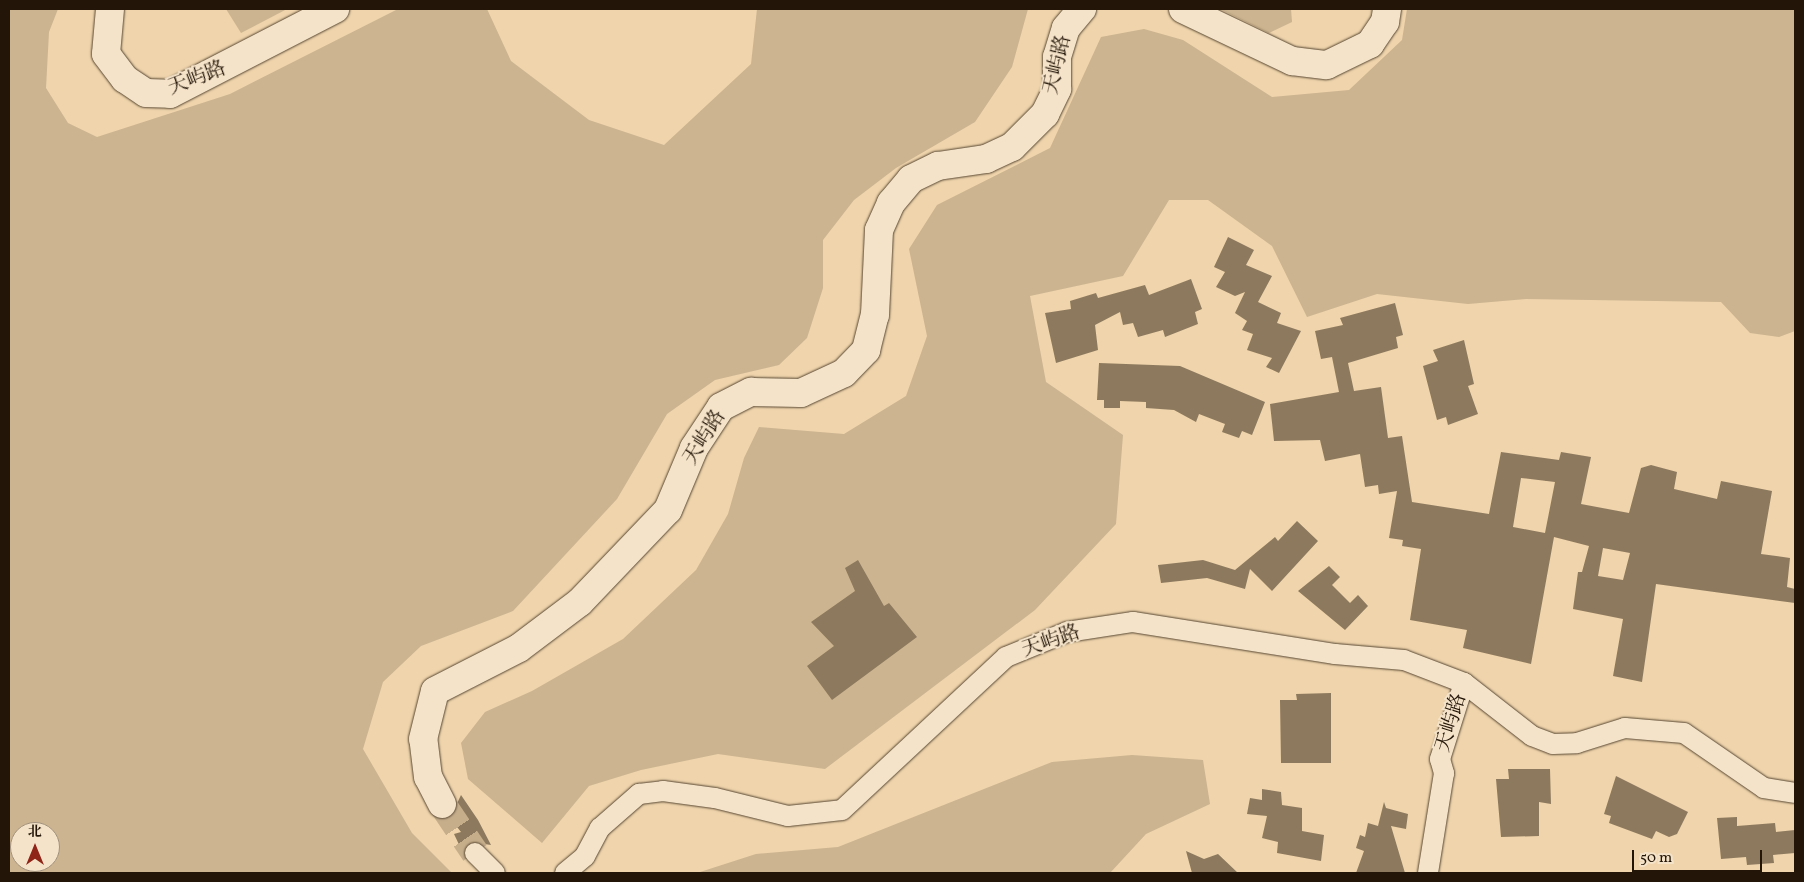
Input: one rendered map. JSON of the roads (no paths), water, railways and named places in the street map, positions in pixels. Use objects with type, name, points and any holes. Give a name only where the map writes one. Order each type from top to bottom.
[{"type":"street","name":"天屿路","points":[[110,9],[106,54],[126,79],[146,93],[170,94],[335,9]]},
{"type":"street","name":"天屿路","points":[[442,804],[428,777],[423,739],[435,691],[519,648],[580,602],[668,510],[694,448],[721,407],[751,392],[801,393],[844,373],[866,350],[875,315],[878,230],[891,203],[910,179],[938,166],[986,159],[1012,147],[1045,114],[1057,89],[1057,56],[1066,28],[1082,9]]},
{"type":"street","points":[[1183,9],[1292,61],[1327,65],[1370,44],[1385,22],[1387,9]]},
{"type":"street","name":"天屿路","points":[[565,873],[585,856],[600,828],[639,794],[663,791],[715,798],[788,816],[842,810],[1006,657],[1067,632],[1133,622],[1335,654],[1404,660],[1464,683],[1440,758],[1444,773],[1428,873]]},
{"type":"street","points":[[1464,683],[1532,736],[1553,744],[1577,743],[1625,728],[1676,732],[1706,745],[1764,788],[1795,793]]},
{"type":"street","points":[[475,853],[495,873]]},
{"type":"tunnel","points":[[442,804],[475,853]]}]
